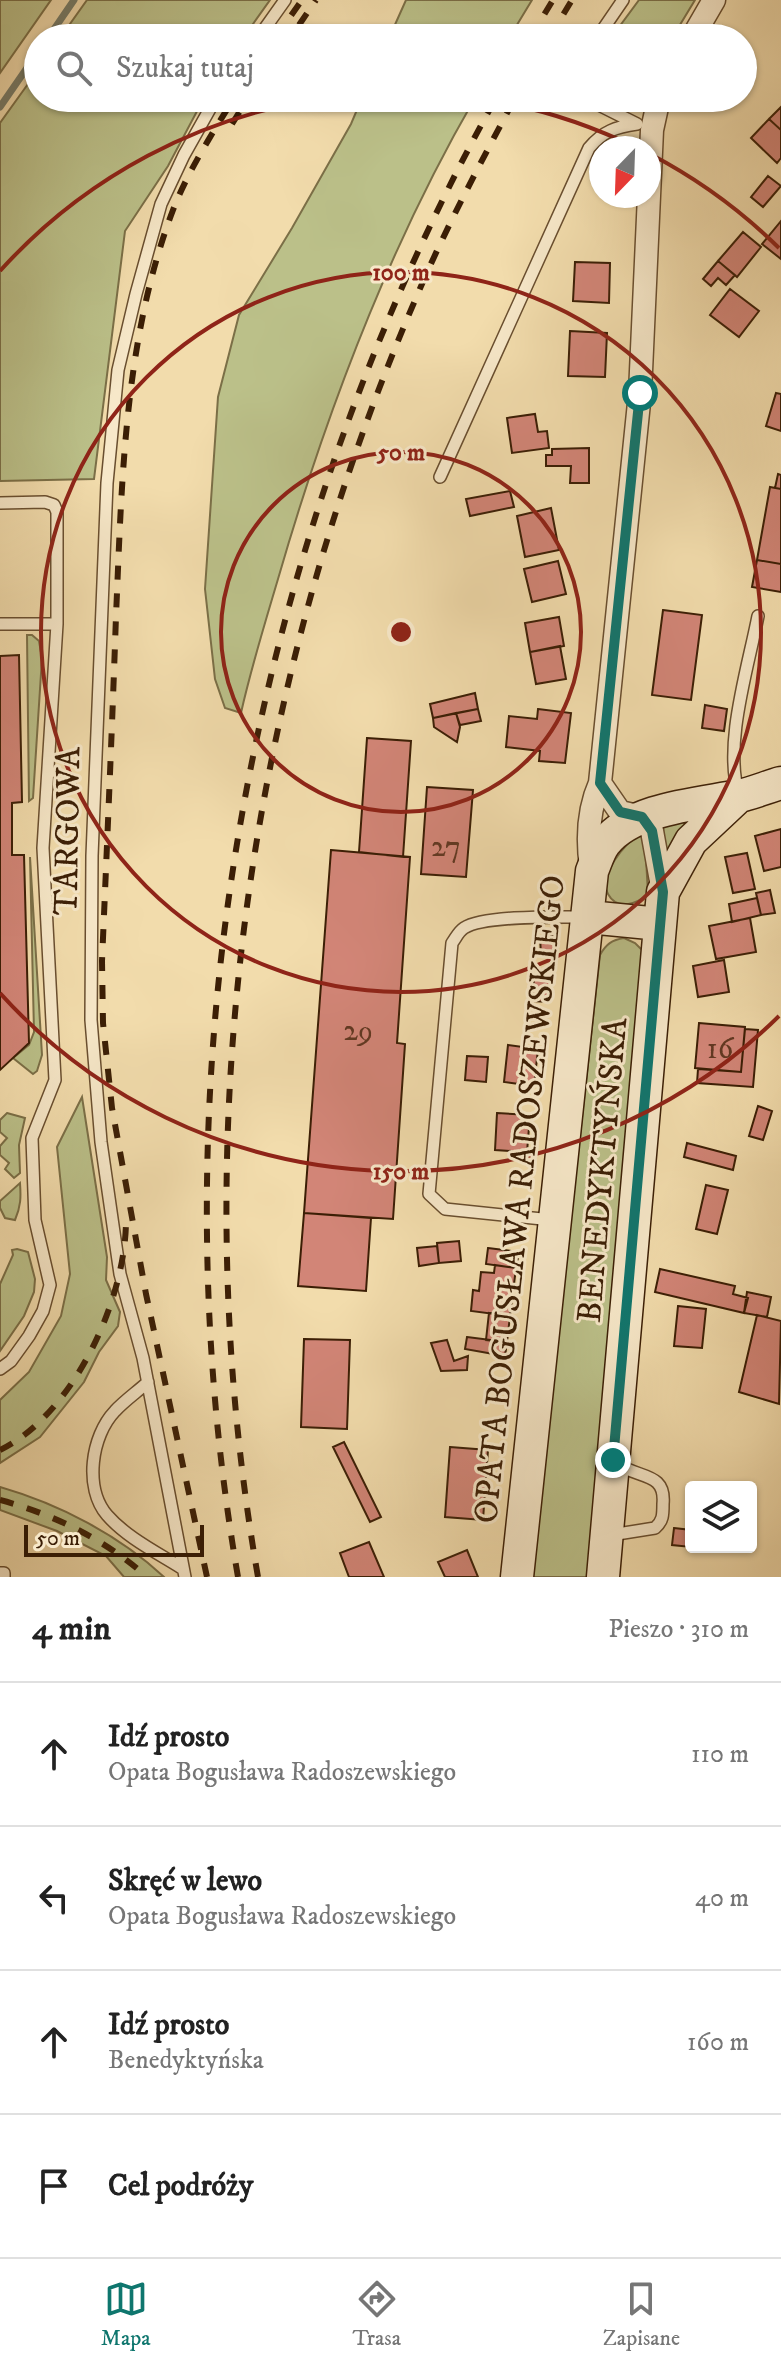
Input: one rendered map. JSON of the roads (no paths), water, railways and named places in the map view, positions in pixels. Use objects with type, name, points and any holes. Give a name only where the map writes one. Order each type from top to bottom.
[{"type":"street","points":[[700,24],[714,0]]},
{"type":"street","name":"OPATA BOGUSŁAWA RADOSZEWSKIEGO","points":[[517,1577],[588,917],[592,871],[588,842],[593,799],[600,783],[640,393],[644,127],[652,112]]},
{"type":"street","points":[[600,783],[620,812],[642,817],[652,831],[663,892]]},
{"type":"street","name":"BENEDYKTYŃSKA","points":[[592,871],[605,843],[622,828],[642,817],[712,799],[739,796],[781,783]]},
{"type":"street","name":"BENEDYKTYŃSKA","points":[[603,1577],[663,892],[691,841],[739,796]]},
{"type":"street","points":[[588,917],[660,924]]},
{"type":"lane","points":[[268,24],[285,0]]},
{"type":"lane","points":[[607,24],[623,0]]},
{"type":"lane","name":"TARGOWA","points":[[184,1573],[148,1382],[120,1274],[101,1142],[91,1020],[92,856],[107,483],[118,370],[161,204],[208,112]]},
{"type":"lane","points":[[613,112],[644,127]]},
{"type":"lane","points":[[440,477],[589,148],[612,128],[644,127]]},
{"type":"lane","points":[[0,503],[45,502],[54,505],[57,512],[57,624],[43,848],[55,1080],[32,1138],[35,1220],[50,1285],[43,1311],[29,1336],[11,1361],[0,1369]]},
{"type":"lane","points":[[739,796],[732,775],[735,735],[758,616]]},
{"type":"lane","points":[[0,624],[57,624]]},
{"type":"lane","points":[[556,1220],[445,1209],[429,1194],[452,943],[465,927],[475,923],[588,917]]},
{"type":"lane","points":[[148,1382],[113,1413],[98,1443],[92,1471],[96,1492],[105,1512],[120,1528],[184,1573]]},
{"type":"lane","points":[[607,1535],[655,1528],[662,1520],[662,1487],[613,1460]]},
{"type":"waterway","points":[[58,24],[74,0]]},
{"type":"waterway","points":[[0,107],[24,72]]},
{"type":"railway","points":[[285,24],[302,0]]},
{"type":"railway","points":[[300,24],[316,0]]},
{"type":"railway","points":[[538,24],[553,0]]},
{"type":"railway","points":[[557,24],[572,0]]},
{"type":"railway","points":[[207,1577],[146,1294],[112,1108],[103,1023],[102,961],[121,513],[135,359],[144,309],[173,210],[193,167],[226,112]]},
{"type":"railway","points":[[232,124],[239,112]]},
{"type":"railway","points":[[238,1577],[214,1388],[207,1197],[216,1006],[242,816],[283,629],[339,446],[410,268],[489,112]]},
{"type":"railway","points":[[258,1577],[236,1415],[227,1252],[230,1089],[244,926],[271,764],[308,605],[357,450],[427,272],[508,112]]},
{"type":"railway","points":[[0,1450],[27,1433],[51,1410],[91,1351],[117,1284],[126,1220]]},
{"type":"railway","points":[[0,1500],[78,1530],[114,1551],[147,1577]]}]
